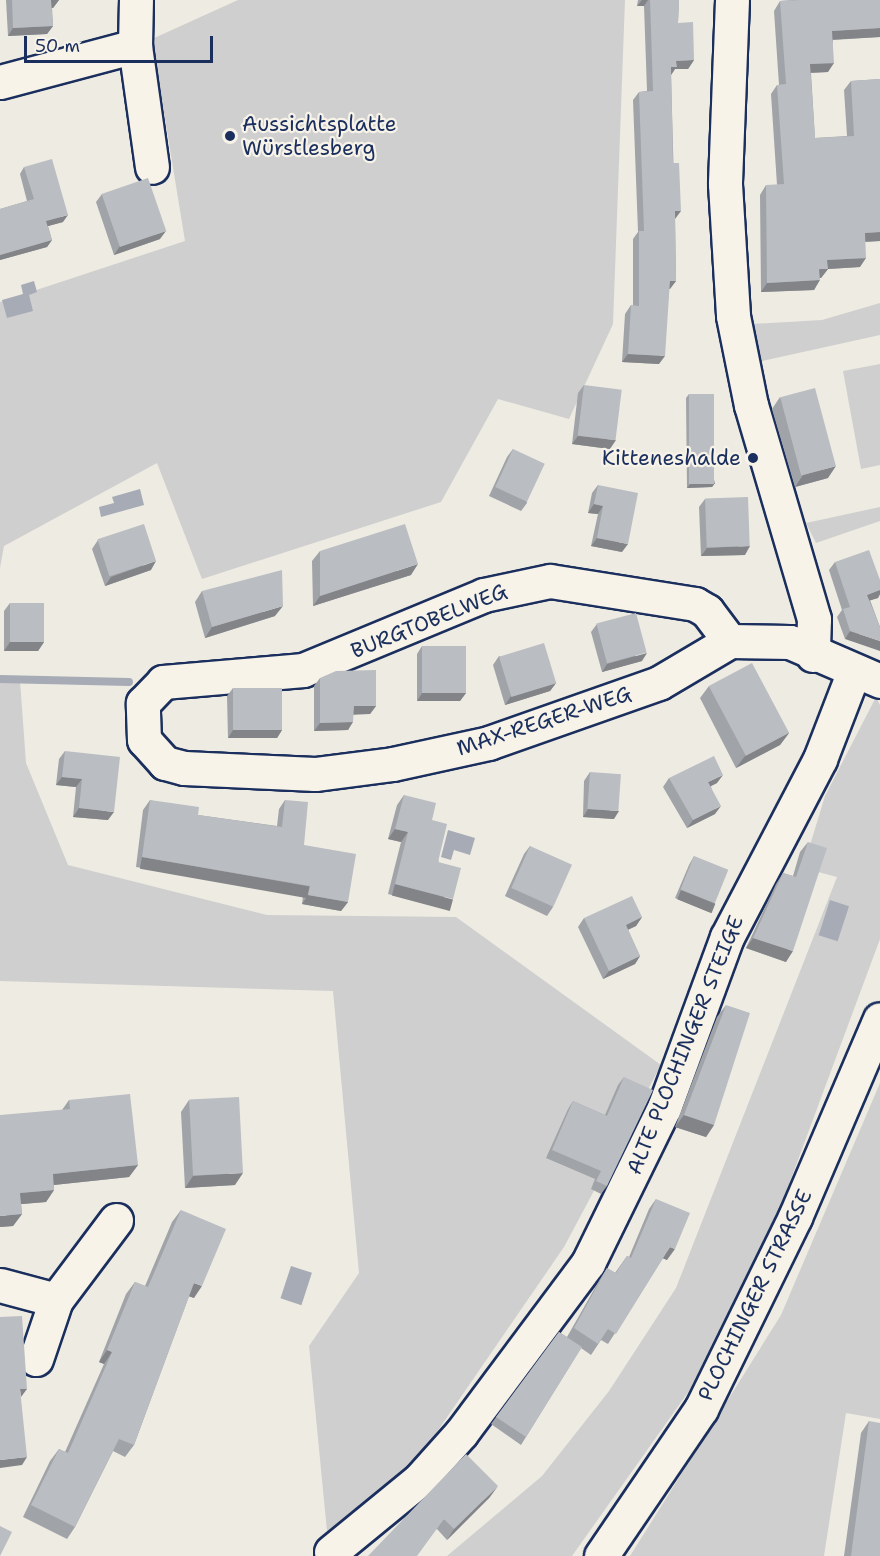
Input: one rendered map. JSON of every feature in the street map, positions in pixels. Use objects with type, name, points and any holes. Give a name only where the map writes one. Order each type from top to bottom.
[{"type":"street","points":[[136,0],[135,46],[152,167]]},
{"type":"street","points":[[732,0],[725,184],[733,316],[751,405],[814,619],[813,655]]},
{"type":"street","points":[[0,82],[135,46]]},
{"type":"street","name":"BURGTOBELWEG","points":[[143,703],[163,682],[303,670],[484,595],[550,581],[695,604],[707,611],[730,641]]},
{"type":"street","points":[[730,641],[790,642],[813,655],[867,676]]},
{"type":"street","name":"MAX-REGER-WEG","points":[[143,703],[144,741],[165,763],[184,768],[315,774],[393,764],[489,742],[659,683],[730,641]]},
{"type":"street","name":"ALTE PLOCHINGER STEIGE","points":[[332,1552],[418,1480],[462,1432],[588,1263],[664,1108],[727,937],[820,759],[867,676]]},
{"type":"street","name":"PLOCHINGER STRASSE","points":[[602,1556],[701,1409],[795,1217],[880,1019]]},
{"type":"street","points":[[36,1359],[56,1300],[116,1220]]},
{"type":"street","points":[[0,1284],[56,1300]]},
{"type":"shaded area","points":[[238,0],[625,0],[613,324],[569,419],[498,399],[441,502],[202,579],[157,463],[4,546],[0,568],[0,302],[185,241],[152,39]]},
{"type":"shaded area","points":[[34,281],[37,292],[29,295],[33,311],[7,318],[2,300],[23,294],[21,285]]},
{"type":"shaded area","points":[[880,303],[880,335],[758,362],[751,324],[822,320]]},
{"type":"shaded area","points":[[880,364],[880,465],[861,469],[843,371]]},
{"type":"shaded area","points":[[140,489],[144,505],[101,517],[99,507],[114,503],[112,497]]},
{"type":"shaded area","points":[[880,507],[880,521],[816,543],[806,523]]},
{"type":"shaded area","points":[[20,681],[26,763],[68,865],[267,915],[456,917],[661,1065],[564,1247],[419,1458],[327,1531],[309,1346],[359,1273],[333,991],[0,981],[0,682]]},
{"type":"shaded area","points":[[876,697],[880,705],[880,939],[782,1203],[689,1391],[572,1556],[447,1556],[542,1476],[609,1391],[676,1288],[837,877],[803,868],[825,796]]},
{"type":"shaded area","points":[[448,830],[475,838],[470,855],[454,850],[451,860],[441,857]]},
{"type":"shaded area","points":[[830,900],[849,906],[838,941],[819,935]]},
{"type":"shaded area","points":[[880,1083],[880,1419],[846,1413],[824,1556],[630,1556],[781,1315]]},
{"type":"shaded area","points":[[291,1266],[312,1273],[301,1305],[280,1298]]},
{"type":"building","points":[[12,0],[51,0],[53,26],[13,28]]},
{"type":"building","points":[[650,0],[679,0],[678,23],[693,22],[694,60],[676,61],[677,67],[671,67],[673,163],[679,163],[681,211],[675,211],[676,281],[670,281],[665,356],[628,354],[631,305],[639,306],[639,231],[644,231],[639,92],[653,91]]},
{"type":"building","points":[[880,0],[880,28],[832,31],[834,63],[810,64],[815,138],[854,136],[851,81],[880,79],[880,232],[865,233],[866,258],[827,260],[828,269],[819,269],[820,280],[767,283],[766,185],[784,184],[777,85],[786,84],[780,1]]},
{"type":"building","points":[[52,159],[68,215],[46,221],[52,240],[0,255],[0,209],[34,199],[24,167]]},
{"type":"building","points":[[148,178],[166,231],[120,247],[102,194]]},
{"type":"building","points":[[584,385],[622,390],[616,440],[578,436]]},
{"type":"building","points":[[815,388],[836,466],[801,476],[780,397]]},
{"type":"building","points":[[689,394],[714,394],[714,484],[689,484]]},
{"type":"building","points":[[513,449],[545,464],[527,502],[495,487]]},
{"type":"building","points":[[598,485],[638,493],[628,544],[597,538],[603,506],[594,504]]},
{"type":"building","points":[[748,497],[750,546],[707,547],[705,499]]},
{"type":"building","points":[[144,524],[156,561],[109,576],[97,539]]},
{"type":"building","points":[[405,524],[418,564],[320,596],[320,551]]},
{"type":"building","points":[[869,550],[880,580],[880,590],[867,595],[880,627],[880,641],[850,631],[843,609],[850,607],[835,562]]},
{"type":"building","points":[[282,570],[283,606],[212,627],[202,591]]},
{"type":"building","points":[[10,603],[44,603],[44,642],[10,642]]},
{"type":"building","points":[[636,613],[647,653],[607,663],[596,624]]},
{"type":"building","points":[[544,643],[556,683],[511,697],[499,657]]},
{"type":"building","points":[[422,646],[466,646],[466,693],[422,693]]},
{"type":"building","points":[[752,663],[789,733],[746,756],[709,686]]},
{"type":"building","points":[[376,670],[376,706],[354,706],[353,722],[320,723],[320,678],[336,671]]},
{"type":"building","points":[[233,688],[282,688],[282,730],[233,730]]},
{"type":"building","points":[[65,751],[120,757],[114,812],[79,808],[82,779],[62,777]]},
{"type":"building","points":[[714,756],[723,775],[708,782],[721,806],[693,820],[669,778]]},
{"type":"building","points":[[590,772],[621,774],[618,811],[587,809]]},
{"type":"building","points":[[404,795],[436,803],[432,820],[447,824],[438,862],[461,868],[453,899],[395,884],[408,832],[395,829]]},
{"type":"building","points":[[150,800],[199,807],[198,815],[282,827],[285,800],[308,802],[304,845],[356,854],[348,902],[308,895],[310,886],[142,857]]},
{"type":"building","points":[[808,842],[827,848],[793,951],[753,938],[783,873],[796,877]]},
{"type":"building","points":[[530,846],[572,865],[553,907],[511,888]]},
{"type":"building","points":[[694,856],[728,870],[715,903],[681,889]]},
{"type":"building","points":[[632,896],[642,917],[626,925],[640,956],[609,971],[584,918]]},
{"type":"building","points":[[726,1005],[750,1013],[714,1125],[684,1115]]},
{"type":"building","points":[[624,1077],[653,1090],[607,1186],[596,1181],[601,1171],[552,1150],[573,1101],[607,1116]]},
{"type":"building","points":[[130,1094],[138,1165],[53,1174],[54,1190],[20,1193],[22,1214],[0,1216],[0,1115],[70,1109],[69,1100]]},
{"type":"building","points":[[239,1097],[243,1173],[193,1176],[189,1100]]},
{"type":"building","points":[[656,1199],[690,1213],[675,1249],[670,1247],[616,1334],[608,1329],[598,1344],[574,1328],[607,1268],[616,1273],[627,1256],[631,1258]]},
{"type":"building","points":[[181,1210],[226,1229],[202,1286],[194,1283],[134,1445],[119,1439],[75,1527],[31,1505],[59,1449],[68,1453],[112,1352],[107,1350],[135,1282],[148,1287]]},
{"type":"building","points":[[22,1316],[27,1389],[20,1389],[27,1457],[0,1460],[0,1317]]},
{"type":"building","points":[[559,1332],[582,1347],[526,1437],[496,1417]]},
{"type":"building","points":[[869,1421],[880,1423],[880,1556],[851,1556]]},
{"type":"building","points":[[466,1454],[498,1486],[454,1529],[444,1519],[417,1556],[368,1556]]},
{"type":"building","points":[[0,1526],[12,1532],[0,1556]]},
{"type":"waterway","points":[[0,679],[129,682]]},
{"type":"place","name":"Aussichtsplatte Würstlesberg","points":[[230,136]]},
{"type":"place","name":"Kitteneshalde","points":[[753,458]]}]
